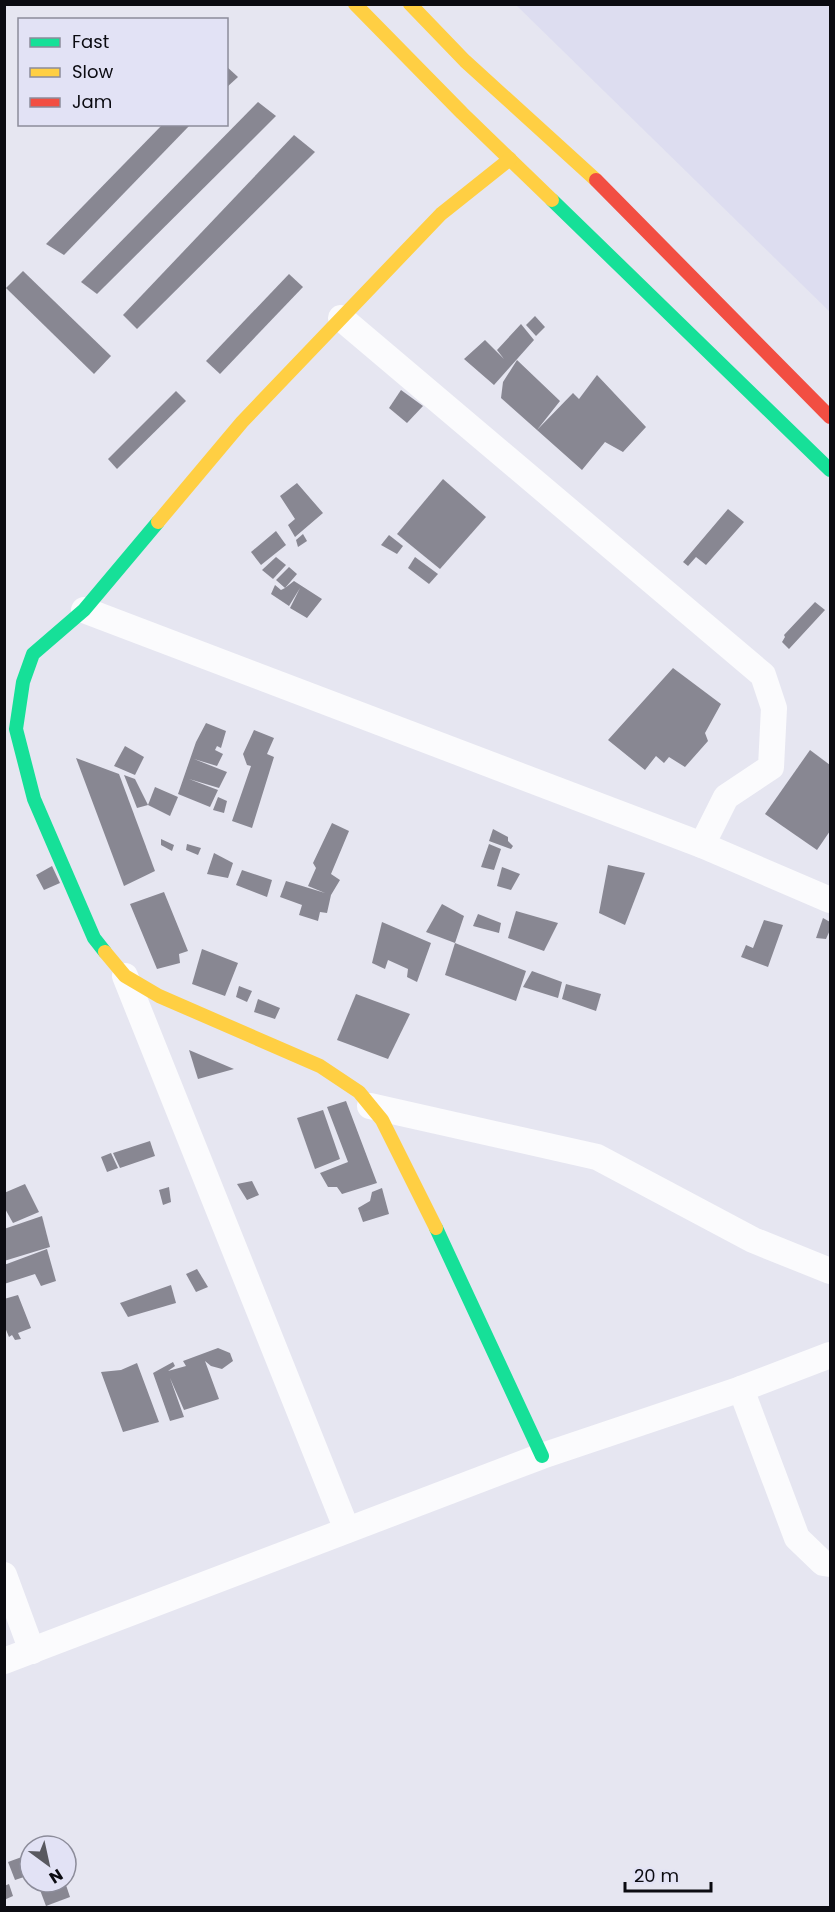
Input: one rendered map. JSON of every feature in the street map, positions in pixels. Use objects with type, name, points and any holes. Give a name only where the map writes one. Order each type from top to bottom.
[{"type":"street","points":[[355,4],[645,293],[831,470]]},
{"type":"street","points":[[410,4],[465,61],[638,222],[831,417]]},
{"type":"street","points":[[4,702],[33,654],[84,610],[242,422],[441,214],[510,159]]},
{"type":"street","points":[[341,318],[763,675],[774,708],[771,767],[726,797],[702,845]]},
{"type":"street","points":[[84,610],[702,845],[831,900]]},
{"type":"street","points":[[14,683],[16,729],[34,799],[94,938],[125,976],[347,1530]]},
{"type":"street","points":[[125,976],[159,996],[320,1066],[359,1092],[381,1120],[455,1267],[542,1456]]},
{"type":"street","points":[[370,1106],[597,1157],[753,1240],[831,1271]]},
{"type":"street","points":[[4,1661],[542,1456],[741,1389],[831,1355]]},
{"type":"street","points":[[741,1389],[797,1538],[823,1563],[831,1564]]},
{"type":"street","points":[[4,1575],[32,1651]]},
{"type":"shaded area","points":[[516,5],[830,5],[830,312]]},
{"type":"building","points":[[228,68],[238,77],[228,86]]},
{"type":"building","points":[[258,102],[276,116],[97,294],[81,282]]},
{"type":"building","points":[[161,126],[189,126],[64,255],[46,244]]},
{"type":"building","points":[[294,135],[315,152],[137,329],[123,315]]},
{"type":"building","points":[[23,271],[111,356],[94,374],[6,288]]},
{"type":"building","points":[[289,274],[303,287],[220,374],[206,361]]},
{"type":"building","points":[[535,316],[545,327],[536,336],[526,325]]},
{"type":"building","points":[[521,324],[534,340],[494,385],[464,359],[485,340],[504,359],[497,350]]},
{"type":"building","points":[[517,360],[560,401],[537,430],[501,398],[503,382]]},
{"type":"building","points":[[597,375],[646,427],[623,452],[605,442],[582,470],[537,430],[573,393],[579,399]]},
{"type":"building","points":[[401,390],[423,406],[407,423],[389,408]]},
{"type":"building","points":[[176,391],[186,401],[117,469],[108,459]]},
{"type":"building","points":[[443,479],[486,517],[440,569],[397,534]]},
{"type":"building","points":[[297,483],[323,513],[295,537],[288,525],[295,519],[280,496]]},
{"type":"building","points":[[728,509],[744,522],[706,565],[696,557],[688,566],[683,562]]},
{"type":"building","points":[[276,531],[286,545],[261,565],[251,552]]},
{"type":"building","points":[[303,534],[307,541],[298,547],[296,540]]},
{"type":"building","points":[[389,535],[403,546],[397,554],[381,545]]},
{"type":"building","points":[[276,557],[286,565],[273,579],[262,570]]},
{"type":"building","points":[[415,557],[438,574],[429,584],[408,568]]},
{"type":"building","points":[[289,567],[297,574],[285,588],[276,580]]},
{"type":"building","points":[[294,581],[322,599],[307,618],[290,608],[300,588],[289,606],[271,594],[275,585],[281,590]]},
{"type":"building","points":[[815,602],[825,610],[789,649],[782,642],[784,635]]},
{"type":"building","points":[[673,668],[721,704],[705,733],[708,741],[685,767],[669,757],[664,763],[656,756],[645,770],[608,740]]},
{"type":"building","points":[[206,723],[226,731],[221,748],[217,746],[215,750],[223,754],[217,766],[194,759],[227,772],[219,788],[189,779],[218,790],[210,807],[178,794],[196,742]]},
{"type":"building","points":[[254,730],[274,738],[267,754],[274,757],[252,828],[232,821],[251,766],[247,765],[243,754]]},
{"type":"building","points":[[125,746],[144,757],[135,775],[114,766]]},
{"type":"building","points":[[810,750],[830,765],[830,831],[817,850],[765,814]]},
{"type":"building","points":[[76,758],[119,774],[155,871],[124,886]]},
{"type":"building","points":[[124,775],[135,779],[148,805],[137,808]]},
{"type":"building","points":[[155,787],[178,797],[170,816],[148,805]]},
{"type":"building","points":[[218,797],[227,801],[224,813],[213,810]]},
{"type":"building","points":[[332,823],[349,831],[331,874],[340,880],[331,895],[327,913],[320,912],[318,921],[299,915],[302,905],[280,897],[286,881],[325,893],[308,886],[316,868],[313,863]]},
{"type":"building","points":[[493,829],[508,837],[508,841],[513,846],[511,849],[489,841]]},
{"type":"building","points":[[161,839],[174,845],[172,851],[161,845]]},
{"type":"building","points":[[187,844],[201,848],[198,855],[186,850]]},
{"type":"building","points":[[489,844],[501,849],[494,870],[481,867]]},
{"type":"building","points":[[214,853],[233,863],[228,878],[207,874]]},
{"type":"building","points":[[608,865],[645,873],[625,925],[599,913]]},
{"type":"building","points":[[52,866],[60,883],[44,890],[36,875]]},
{"type":"building","points":[[502,867],[520,874],[511,890],[497,886]]},
{"type":"building","points":[[242,870],[272,880],[267,897],[236,885]]},
{"type":"building","points":[[164,892],[188,951],[179,954],[180,963],[157,969],[130,904]]},
{"type":"building","points":[[442,904],[464,916],[455,943],[426,932]]},
{"type":"building","points":[[516,911],[558,923],[544,951],[508,938]]},
{"type":"building","points":[[478,914],[501,923],[499,933],[473,926]]},
{"type":"building","points":[[823,918],[830,922],[830,930],[826,939],[816,938]]},
{"type":"building","points":[[764,920],[783,925],[768,967],[741,957],[746,945],[753,948]]},
{"type":"building","points":[[382,922],[431,943],[417,982],[407,977],[408,969],[388,960],[385,969],[372,963]]},
{"type":"building","points":[[455,943],[526,971],[516,1001],[445,975]]},
{"type":"building","points":[[202,949],[238,963],[225,996],[192,984]]},
{"type":"building","points":[[532,971],[562,982],[558,998],[523,987]]},
{"type":"building","points":[[566,984],[601,994],[596,1011],[562,999]]},
{"type":"building","points":[[239,986],[252,991],[247,1002],[236,997]]},
{"type":"building","points":[[356,994],[410,1014],[388,1059],[337,1040]]},
{"type":"building","points":[[258,999],[280,1008],[275,1019],[254,1012]]},
{"type":"building","points":[[189,1050],[234,1069],[198,1079]]},
{"type":"building","points":[[346,1101],[377,1183],[342,1194],[337,1187],[328,1187],[320,1173],[348,1162],[327,1107]]},
{"type":"building","points":[[323,1110],[340,1159],[315,1169],[297,1118]]},
{"type":"building","points":[[150,1141],[155,1156],[120,1168],[113,1153]]},
{"type":"building","points":[[111,1153],[118,1168],[107,1172],[101,1157]]},
{"type":"building","points":[[252,1181],[259,1195],[247,1200],[237,1184]]},
{"type":"building","points":[[25,1184],[39,1212],[13,1223],[4,1207],[4,1193]]},
{"type":"building","points":[[169,1187],[171,1202],[163,1205],[159,1190]]},
{"type":"building","points":[[382,1188],[389,1214],[363,1222],[358,1208],[370,1201],[372,1192]]},
{"type":"building","points":[[42,1216],[50,1247],[4,1261],[4,1229]]},
{"type":"building","points":[[47,1249],[56,1281],[41,1286],[35,1274],[4,1284],[4,1265]]},
{"type":"building","points":[[197,1269],[208,1287],[196,1292],[186,1274]]},
{"type":"building","points":[[171,1285],[176,1303],[128,1317],[120,1303]]},
{"type":"building","points":[[18,1295],[31,1328],[18,1333],[21,1339],[15,1340],[12,1335],[9,1337],[4,1325],[4,1299]]},
{"type":"building","points":[[218,1348],[230,1353],[233,1361],[222,1369],[211,1366],[205,1361],[219,1399],[184,1410],[170,1378],[184,1417],[170,1421],[153,1373],[173,1362],[175,1366],[168,1371],[186,1366],[183,1361]]},
{"type":"building","points":[[137,1363],[159,1422],[123,1432],[101,1372],[121,1370]]},
{"type":"building","points":[[18,1858],[18,1879],[15,1880],[8,1862]]},
{"type":"building","points":[[9,1884],[13,1896],[4,1900],[4,1886]]},
{"type":"building","points":[[42,1894],[69,1894],[70,1897],[46,1906]]},
{"type":"traffic: fast","points":[[552,200],[830,470]]},
{"type":"traffic: fast","points":[[105,952],[94,938],[34,799],[16,729],[23,682],[33,654],[84,610],[158,522]]},
{"type":"traffic: fast","points":[[436,1228],[542,1456]]},
{"type":"traffic: slow","points":[[355,4],[462,113],[552,200]]},
{"type":"traffic: slow","points":[[410,4],[465,61],[596,180]]},
{"type":"traffic: slow","points":[[158,522],[242,422],[441,214],[510,159]]},
{"type":"traffic: slow","points":[[105,952],[125,976],[159,996],[320,1066],[359,1092],[382,1120],[436,1228]]},
{"type":"traffic: jam","points":[[596,180],[830,417]]}]
